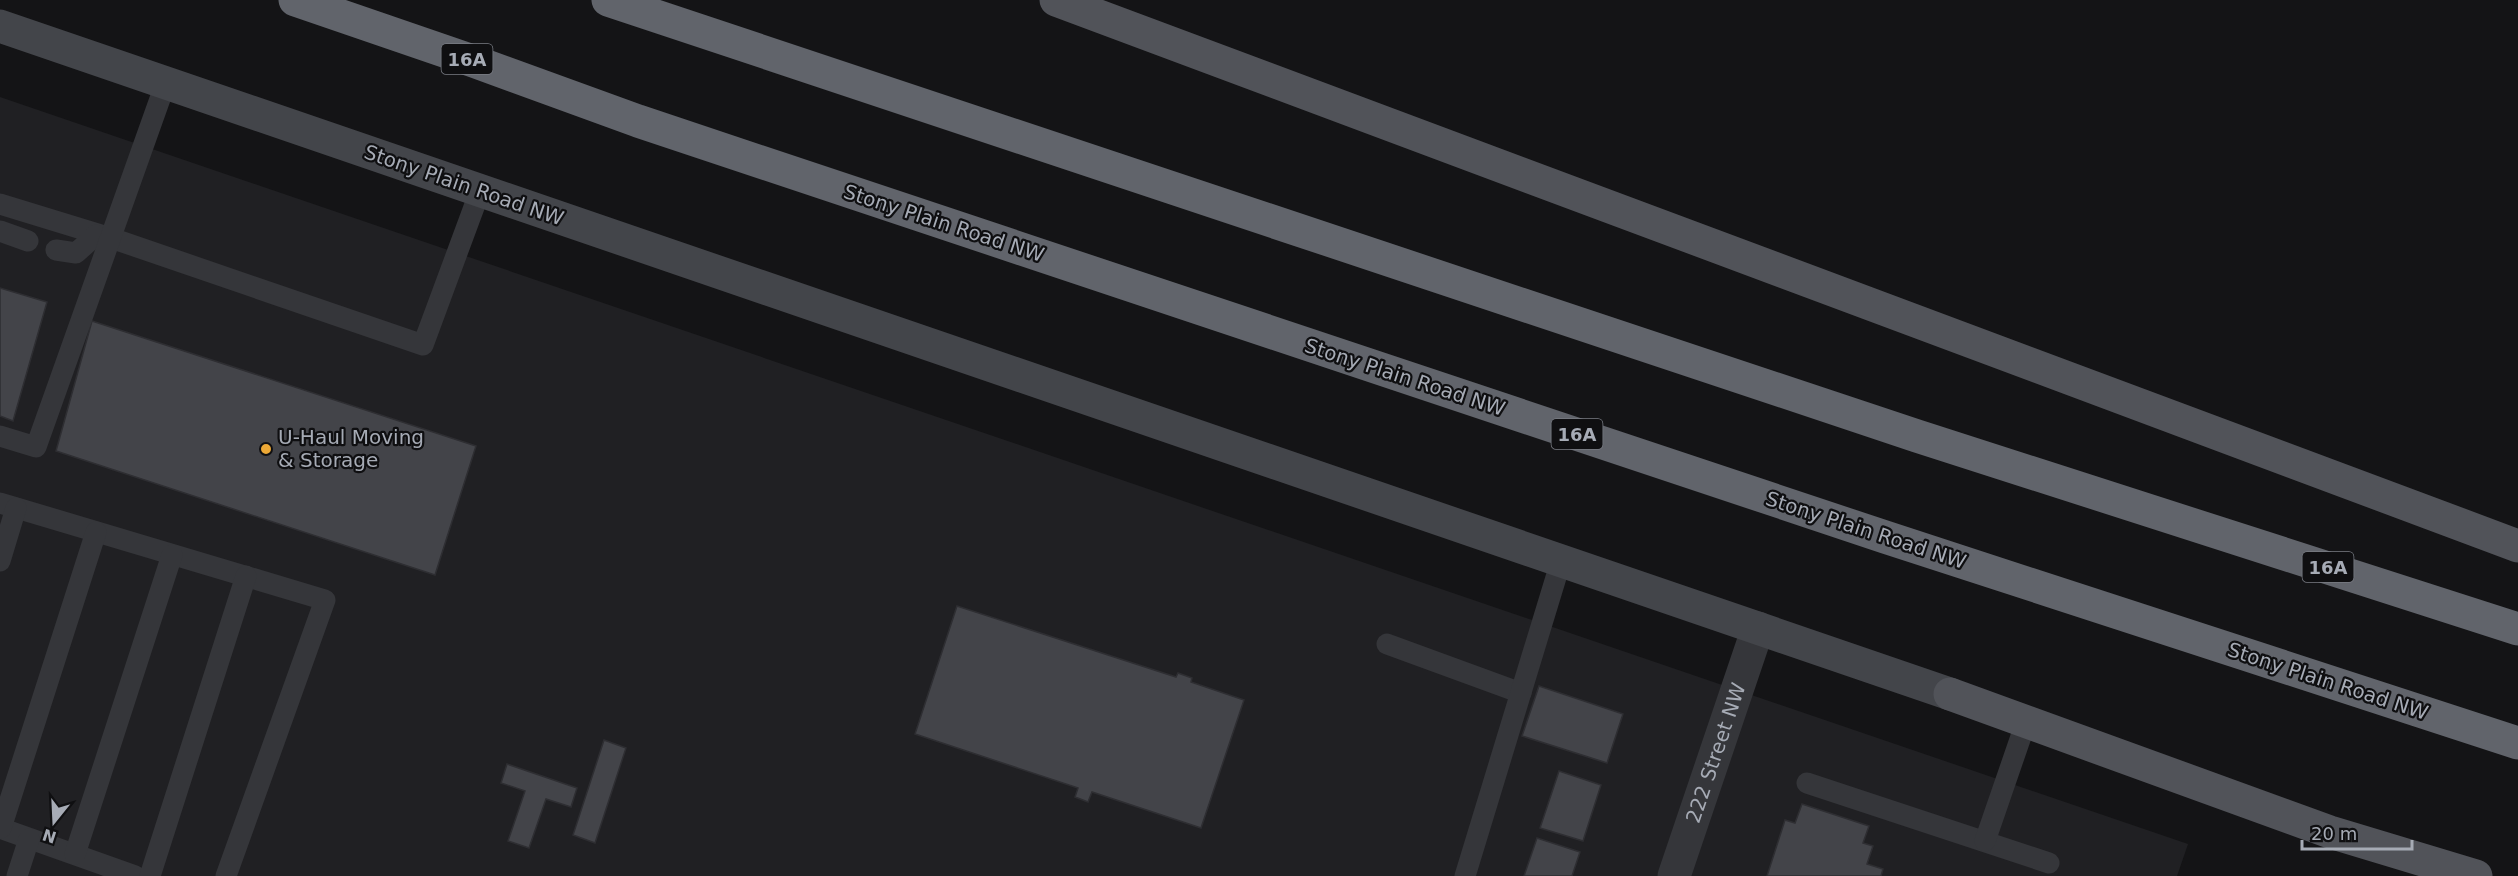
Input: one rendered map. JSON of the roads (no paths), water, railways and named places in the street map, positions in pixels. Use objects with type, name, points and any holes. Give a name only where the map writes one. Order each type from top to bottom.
[{"type":"highway","name":"Stony Plain Road NW","points":[[295,0],[484,64],[638,121],[1828,518],[2518,742]]},
{"type":"highway","name":"16A","points":[[608,0],[1917,436],[2160,512],[2518,629]]},
{"type":"main road","points":[[1056,0],[2518,546]]},
{"type":"main road","name":"Stony Plain Road NW","points":[[0,26],[1758,628],[2026,722]]},
{"type":"main road","points":[[2026,722],[2330,832],[2476,876]]},
{"type":"street","name":"222 Street NW","points":[[1674,876],[1758,628]]},
{"type":"lane","points":[[0,436],[36,447],[103,236],[166,82]]},
{"type":"lane","points":[[0,204],[103,236],[423,345],[480,191]]},
{"type":"lane","points":[[0,231],[28,241]]},
{"type":"lane","points":[[56,250],[76,253],[103,236]]},
{"type":"lane","points":[[0,561],[8,506],[325,600],[226,876]]},
{"type":"lane","points":[[96,532],[0,828],[124,874]]},
{"type":"lane","points":[[75,854],[171,555]]},
{"type":"lane","points":[[1465,876],[1561,561]]},
{"type":"lane","points":[[150,876],[246,576]]},
{"type":"lane","points":[[1387,644],[1521,693]]},
{"type":"lane","points":[[1984,841],[2026,722]]},
{"type":"lane","points":[[1807,783],[2049,863]]},
{"type":"lane","points":[[17,876],[29,839]]},
{"type":"place","name":"U-Haul Moving & Storage","points":[[266,449]]}]
